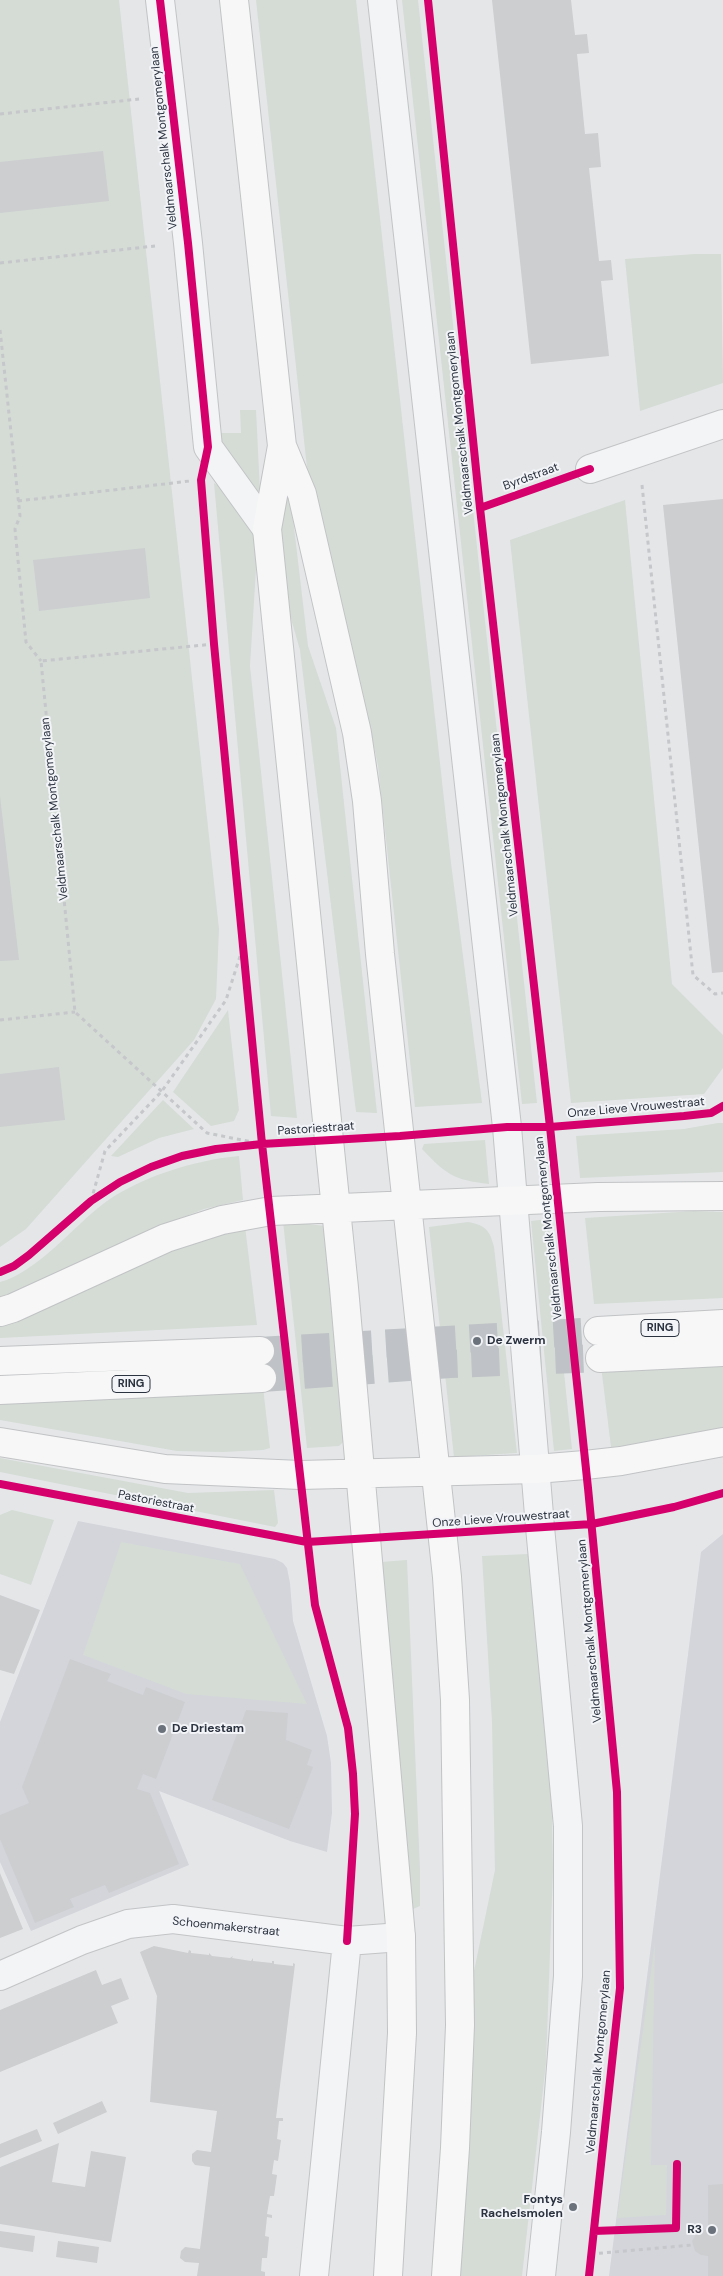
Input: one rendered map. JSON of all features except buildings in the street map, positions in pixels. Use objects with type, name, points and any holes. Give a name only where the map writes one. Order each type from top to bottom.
[{"type":"main road","points":[[234,0],[282,446],[268,529],[335,1207],[402,1937],[402,2033],[388,2276]]},
{"type":"main road","points":[[282,446],[302,494],[356,733],[367,802],[380,954],[408,1206],[434,1472],[447,1577],[455,1700],[460,2025],[455,2148],[446,2276]]},
{"type":"main road","points":[[0,1312],[13,1308],[166,1238],[222,1220],[271,1211],[598,1197],[723,1196]]},
{"type":"main road","name":"RING","points":[[598,1331],[723,1324]]},
{"type":"main road","name":"RING","points":[[0,1361],[260,1351]]},
{"type":"main road","name":"RING","points":[[600,1358],[723,1352]]},
{"type":"main road","name":"RING","points":[[0,1390],[262,1378]]},
{"type":"main road","points":[[0,1442],[165,1469],[300,1475],[536,1469],[621,1461],[723,1442]]},
{"type":"street","name":"Veldmaarschalk Montgomerylaan","points":[[160,0],[188,243],[208,448]]},
{"type":"street","points":[[382,0],[507,1127],[568,1826],[568,1976],[556,2132],[541,2276]]},
{"type":"street","points":[[590,468],[723,424]]},
{"type":"street","points":[[208,448],[268,529]]},
{"type":"street","name":"Schoenmakerstraat","points":[[0,1976],[82,1940],[128,1924],[172,1919],[347,1941],[402,1937]]},
{"type":"street","points":[[314,2276],[347,1941]]},
{"type":"path","points":[[0,330],[20,516],[15,529],[26,642],[41,661],[214,644]]},
{"type":"path","points":[[18,501],[201,480],[208,448]]},
{"type":"path","points":[[638,452],[693,975],[715,994],[723,993]]},
{"type":"path","points":[[213,634],[215,654]]},
{"type":"path","points":[[242,937],[245,967]]},
{"type":"path","points":[[88,1203],[105,1151],[162,1091],[226,1000],[243,947]]},
{"type":"path","points":[[0,1020],[75,1012],[207,1133],[263,1148],[262,1134]]},
{"type":"path","points":[[88,1203],[106,1192]]},
{"type":"path","points":[[591,2254],[692,2245]]},
{"type":"shaded area","points":[[0,0],[119,0],[219,929],[216,999],[194,1040],[26,1229],[0,1247]]},
{"type":"shaded area","points":[[256,0],[356,0],[451,863],[482,1103],[415,1107],[378,766],[368,717],[343,637],[310,495]]},
{"type":"shaded area","points":[[402,0],[418,0],[537,1103],[522,1104]]},
{"type":"shaded area","points":[[721,254],[723,383],[640,411],[625,259]]},
{"type":"shaded area","points":[[240,410],[256,410],[260,491],[252,491],[227,459],[219,433],[241,433]]},
{"type":"shaded area","points":[[214,483],[223,489],[252,532],[257,553],[250,666],[297,1118],[271,1116]]},
{"type":"shaded area","points":[[283,489],[290,493],[308,646],[336,728],[377,1113],[356,1112],[300,650],[280,580]]},
{"type":"shaded area","points":[[625,500],[672,984],[723,1035],[723,1068],[704,1094],[571,1103],[510,540]]},
{"type":"shaded area","points":[[228,1010],[239,1110],[234,1121],[211,1126],[173,1092]]},
{"type":"shaded area","points":[[163,1100],[194,1129],[159,1138],[118,1157],[111,1156]]},
{"type":"shaded area","points":[[723,1123],[723,1172],[580,1178],[576,1136],[684,1129]]},
{"type":"shaded area","points":[[485,1140],[489,1184],[458,1178],[444,1170],[422,1149],[424,1144]]},
{"type":"shaded area","points":[[239,1156],[243,1200],[204,1209],[145,1232],[76,1268],[0,1300],[0,1282],[14,1277],[41,1259],[92,1213],[117,1194],[168,1171],[204,1161]]},
{"type":"shaded area","points":[[694,1211],[723,1212],[723,1298],[594,1304],[585,1218]]},
{"type":"shaded area","points":[[548,1219],[572,1449],[554,1451],[531,1221]]},
{"type":"shaded area","points":[[283,1221],[325,1226],[346,1439],[339,1446],[307,1448]]},
{"type":"shaded area","points":[[468,1222],[486,1229],[491,1236],[494,1247],[517,1453],[454,1457],[429,1227]]},
{"type":"shaded area","points":[[245,1226],[257,1325],[0,1338],[0,1326],[98,1283],[133,1262]]},
{"type":"shaded area","points":[[723,1361],[723,1429],[660,1443],[611,1447],[601,1366]]},
{"type":"shaded area","points":[[263,1387],[270,1448],[263,1450],[223,1452],[177,1451],[0,1420],[0,1401]]},
{"type":"shaded area","points":[[0,1458],[188,1493],[274,1490],[278,1523],[275,1527],[0,1472]]},
{"type":"shaded area","points":[[12,1510],[54,1520],[31,1585],[0,1574],[0,1515]]},
{"type":"shaded area","name":"De Driestam","points":[[78,1521],[275,1559],[283,1563],[287,1568],[293,1621],[327,1736],[331,1763],[332,1813],[327,1852],[290,1841],[159,1791],[189,1865],[31,1931],[0,1862],[0,1722]]},
{"type":"shaded area","points":[[723,1534],[723,2276],[609,2276],[701,1552]]},
{"type":"shaded area","points":[[121,1542],[240,1564],[307,1704],[186,1694],[83,1655]]},
{"type":"shaded area","points":[[529,1554],[551,1772],[553,1869],[546,2063],[522,2276],[457,2276],[474,1971],[495,1870],[492,1722],[482,1556]]},
{"type":"shaded area","points":[[407,1560],[420,1870],[420,1906],[408,1911],[381,1562]]},
{"type":"shaded area","points":[[655,1942],[651,2165],[667,2165],[666,2215],[617,2219]]},
{"type":"tunnel","points":[[260,1351],[598,1331]]},
{"type":"tunnel","points":[[262,1378],[450,1364],[600,1358]]},
{"type":"cycle path","points":[[160,0],[188,243],[208,447],[201,480],[214,644],[262,1144],[315,1605],[348,1728],[353,1774],[355,1814],[347,1941]]},
{"type":"cycle path","points":[[428,0],[480,508],[550,1127],[588,1488],[617,1792],[620,1988],[589,2276]]},
{"type":"cycle path","name":"Byrdstraat","points":[[480,508],[590,469]]},
{"type":"cycle path","name":"Onze Lieve Vrouwestraat","points":[[0,1272],[14,1266],[29,1255],[91,1201],[120,1182],[151,1167],[182,1156],[216,1149],[262,1144],[400,1136],[507,1127],[550,1127],[684,1116],[711,1113],[723,1106]]},
{"type":"cycle path","name":"Pastoriestraat","points":[[0,1484],[307,1542],[592,1524],[674,1507],[723,1493]]},
{"type":"cycle path","points":[[594,2231],[676,2228],[677,2164]]},
{"type":"place","name":"De Zwerm","points":[[477,1341]]},
{"type":"place","name":"De Driestam","points":[[162,1729]]},
{"type":"place","name":"Fontys Rachelsmolen","points":[[573,2207]]},
{"type":"place","name":"R3","points":[[712,2230]]}]
